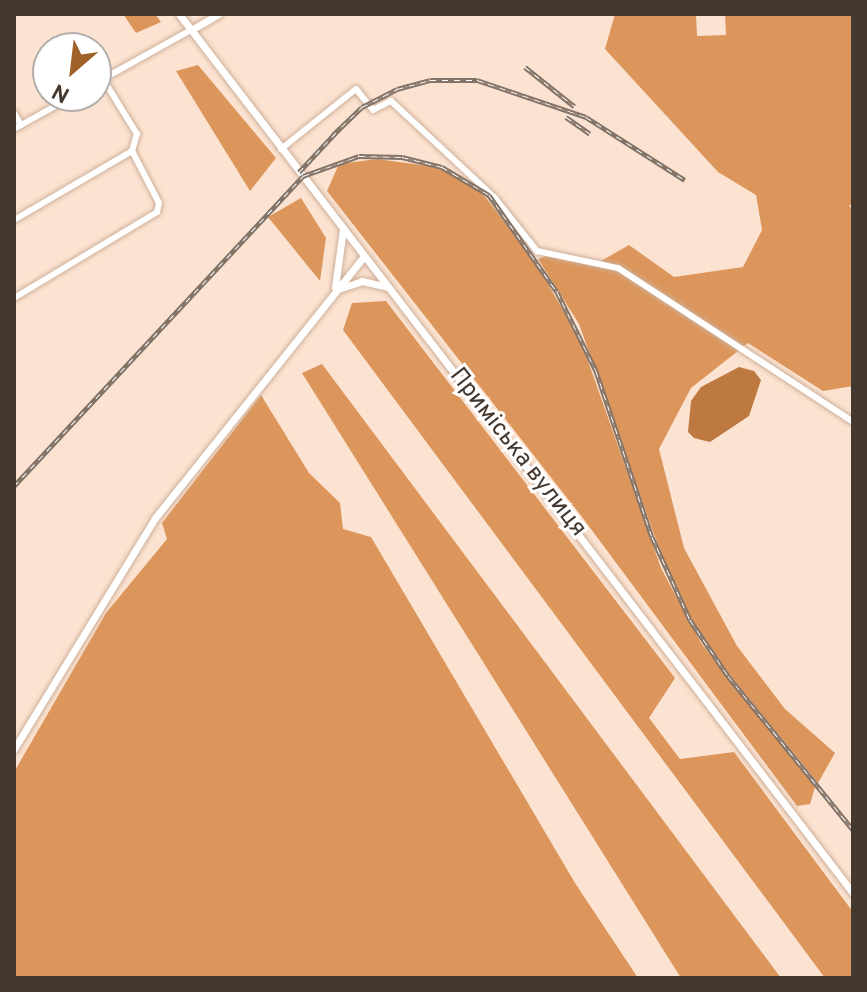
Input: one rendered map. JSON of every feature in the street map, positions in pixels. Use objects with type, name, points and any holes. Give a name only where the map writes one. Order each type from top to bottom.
[{"type":"main road","name":"Приміська вулиця","points":[[179,14],[853,893]]},
{"type":"main road","points":[[191,30],[219,14]]},
{"type":"main road","points":[[333,293],[343,229]]},
{"type":"main road","points":[[14,749],[155,518],[364,256]]},
{"type":"main road","points":[[333,293],[362,281],[388,287]]},
{"type":"street","points":[[112,74],[191,30]]},
{"type":"street","points":[[281,149],[356,89],[373,110],[391,101],[495,198],[537,251],[618,268],[853,422]]},
{"type":"street","points":[[14,220],[132,151],[137,134],[112,98]]},
{"type":"street","points":[[14,129],[44,112]]},
{"type":"street","points":[[14,113],[21,125]]},
{"type":"street","points":[[14,298],[153,215],[159,203],[132,151]]},
{"type":"shaded area","points":[[123,14],[155,14],[161,22],[136,33]]},
{"type":"shaded area","points":[[615,14],[696,14],[697,36],[726,35],[725,14],[853,14],[853,203],[849,206],[853,210],[853,386],[823,391],[748,343],[691,388],[659,449],[684,548],[737,646],[785,709],[835,753],[818,783],[729,674],[691,618],[665,565],[579,324],[538,259],[549,255],[594,265],[629,245],[674,277],[743,267],[762,230],[756,195],[718,172],[605,49]]},
{"type":"shaded area","points":[[198,65],[276,158],[250,191],[176,71]]},
{"type":"shaded area","points":[[377,159],[436,167],[480,190],[534,260],[581,341],[661,568],[701,643],[815,787],[810,804],[797,806],[582,517],[327,191],[339,164]]},
{"type":"shaded area","points":[[301,198],[326,238],[320,281],[268,217]]},
{"type":"shaded area","points":[[386,301],[675,678],[649,718],[680,759],[734,752],[853,912],[853,978],[825,978],[343,330],[352,303]]},
{"type":"shaded area","points":[[322,364],[781,978],[681,978],[302,373]]},
{"type":"shaded area","points":[[739,367],[754,371],[761,380],[749,416],[710,442],[694,438],[688,432],[691,401],[701,387]]},
{"type":"shaded area","points":[[261,395],[309,473],[340,503],[343,529],[371,537],[575,883],[638,978],[14,978],[14,772],[106,613],[167,539],[162,523]]},
{"type":"railway","points":[[525,67],[574,106]]},
{"type":"railway","points":[[333,135],[362,107],[397,89],[430,80],[477,80],[586,117],[685,180]]},
{"type":"railway","points":[[566,117],[590,134]]},
{"type":"railway","points":[[299,172],[340,128]]},
{"type":"railway","points":[[14,486],[303,176],[359,156],[402,157],[442,167],[489,195],[557,292],[596,371],[652,537],[690,620],[728,676],[853,830]]}]
